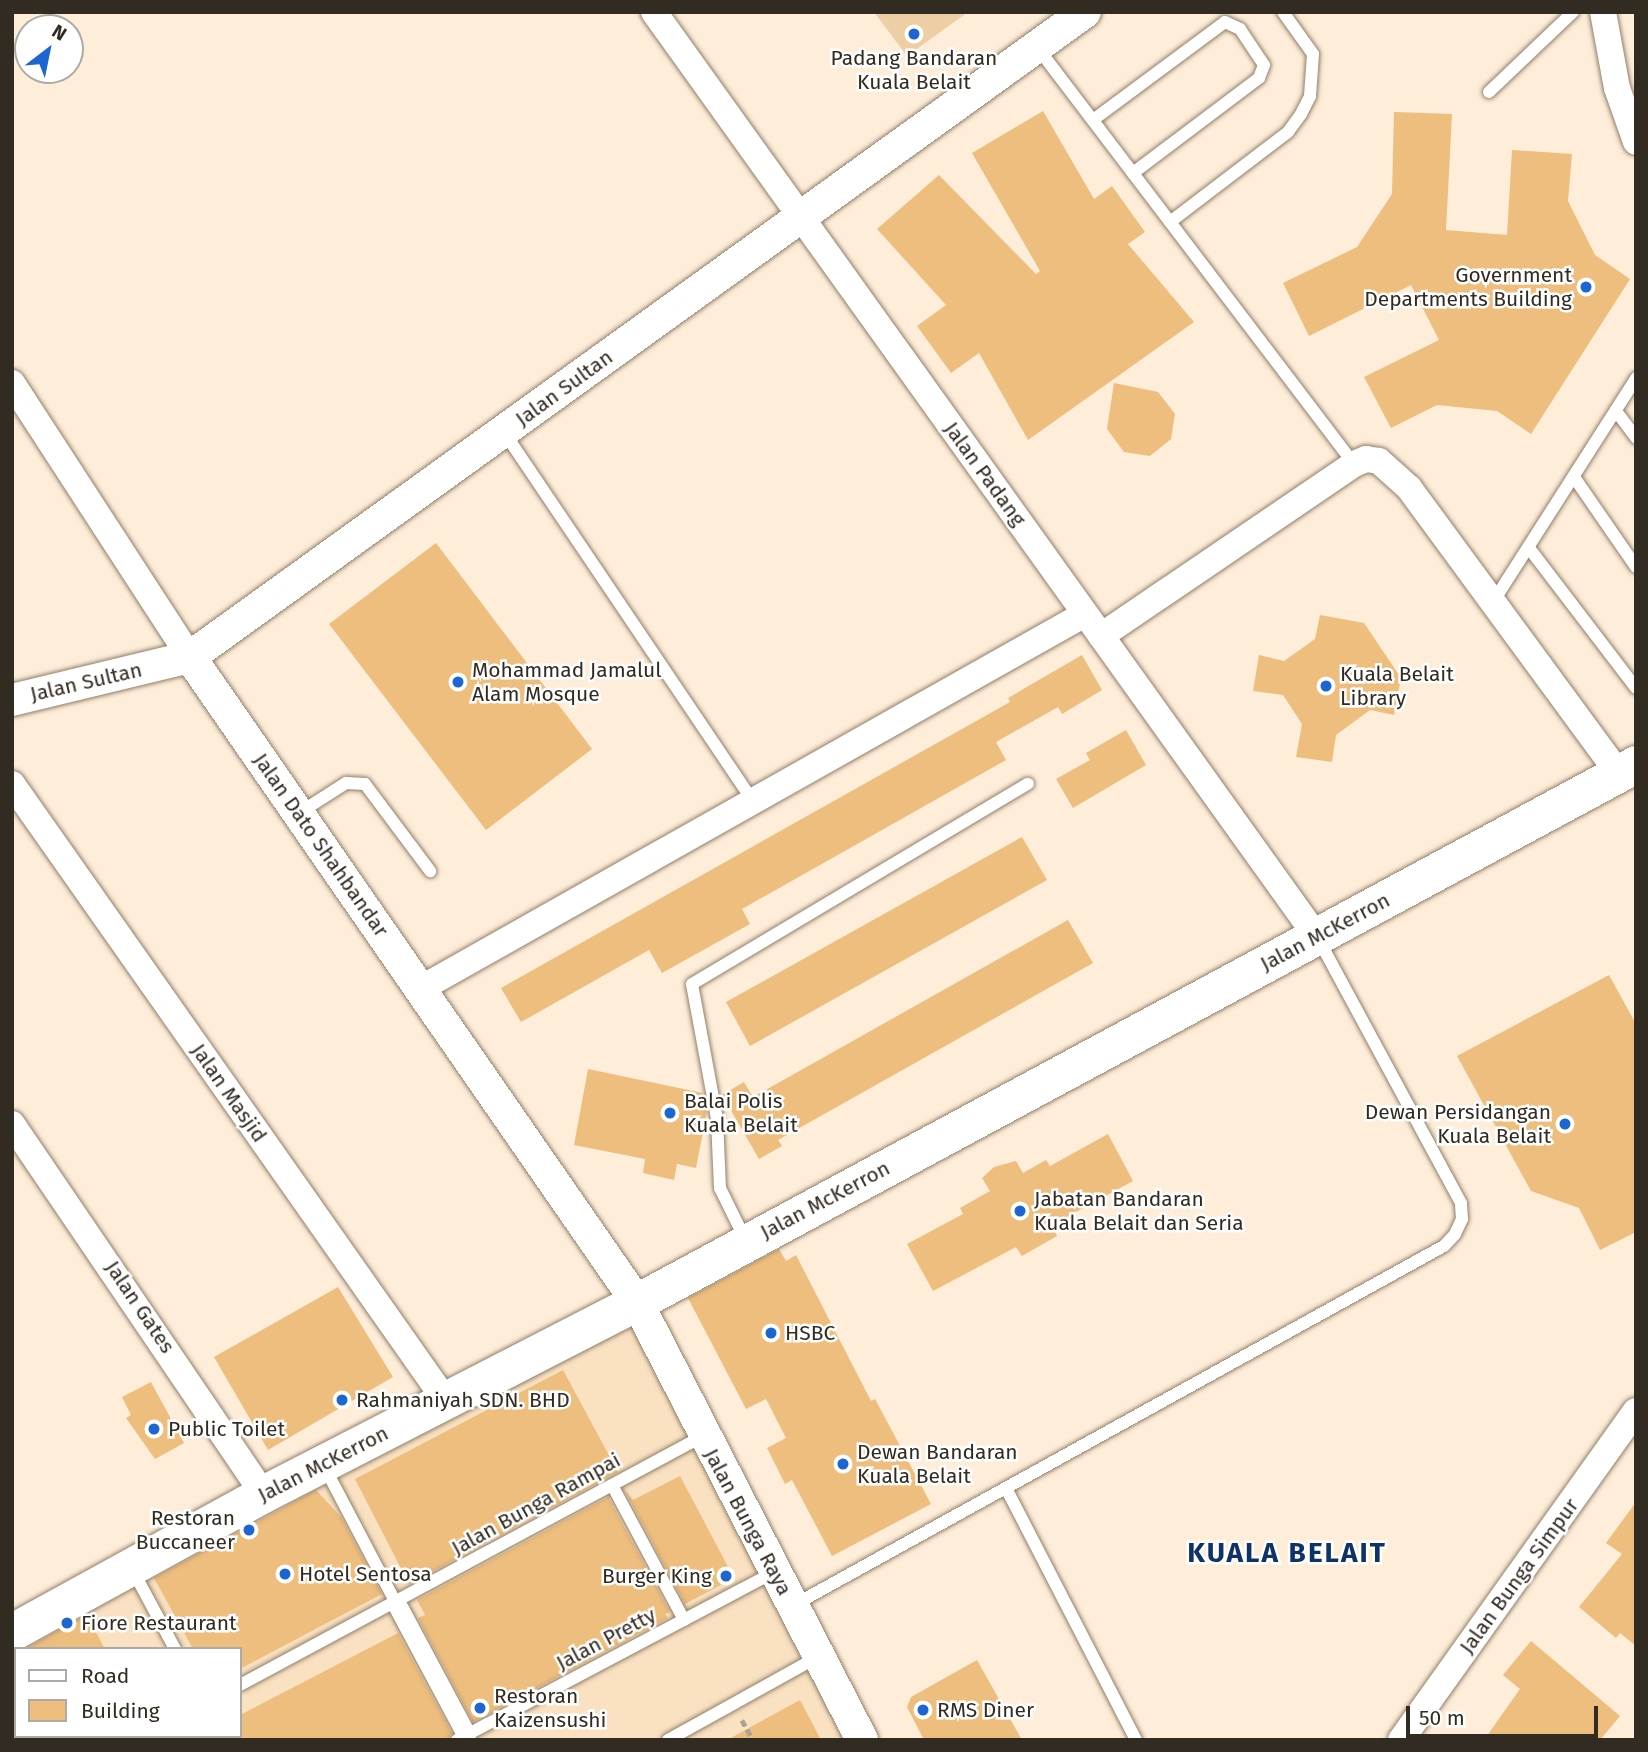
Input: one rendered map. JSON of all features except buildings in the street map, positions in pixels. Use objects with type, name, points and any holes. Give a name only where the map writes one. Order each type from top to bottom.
[{"type":"main road","name":"Jalan McKerron","points":[[12,1632],[263,1494],[637,1302],[1627,768]]},
{"type":"street","name":"Jalan Padang","points":[[654,12],[1317,937]]},
{"type":"street","name":"Jalan Sultan","points":[[12,699],[190,657],[1085,12]]},
{"type":"street","points":[[1603,12],[1617,88],[1636,142]]},
{"type":"street","name":"Jalan Dato Shahbandar","points":[[12,383],[190,657],[637,1302]]},
{"type":"street","points":[[1101,636],[1366,458],[1392,470],[1493,602],[1627,768]]},
{"type":"street","points":[[420,989],[1085,614]]},
{"type":"street","name":"Jalan Masjid","points":[[12,784],[446,1401]]},
{"type":"street","name":"Jalan Gates","points":[[12,1124],[263,1494]]},
{"type":"street","name":"Jalan Bunga Raya","points":[[637,1302],[703,1436],[862,1740]]},
{"type":"street","name":"Jalan Bunga Simpur","points":[[1401,1740],[1636,1411]]},
{"type":"street","points":[[396,1603],[461,1737]]},
{"type":"lane","points":[[1170,222],[1288,132],[1301,114],[1310,96],[1314,54],[1283,12]]},
{"type":"lane","points":[[1489,92],[1573,12]]},
{"type":"lane","points":[[1093,120],[1226,22],[1240,29],[1264,65],[1259,78],[1133,173]]},
{"type":"lane","points":[[1037,47],[1354,464]]},
{"type":"lane","points":[[1493,602],[1636,377]]},
{"type":"lane","points":[[1616,411],[1636,438]]},
{"type":"lane","points":[[503,432],[753,801]]},
{"type":"lane","points":[[1574,477],[1636,567]]},
{"type":"lane","points":[[1529,548],[1636,688]]},
{"type":"lane","points":[[299,813],[346,783],[365,784],[430,871]]},
{"type":"lane","points":[[747,1243],[720,1188],[717,1119],[692,984],[1028,784]]},
{"type":"lane","points":[[792,1606],[1444,1246],[1455,1234],[1462,1219],[1461,1203],[1317,937]]},
{"type":"lane","name":"Jalan Bunga Rampai","points":[[242,1684],[703,1436]]},
{"type":"lane","points":[[323,1463],[396,1603]]},
{"type":"lane","points":[[612,1485],[684,1620]]},
{"type":"lane","points":[[1006,1488],[1136,1740]]},
{"type":"lane","points":[[131,1567],[174,1647]]},
{"type":"lane","name":"Jalan Pretty","points":[[461,1737],[774,1572]]},
{"type":"lane","points":[[668,1740],[818,1657]]},
{"type":"shaded area","name":"Padang Bandaran Kuala Belait","points":[[874,12],[968,12],[907,56]]},
{"type":"shaded area","points":[[637,1302],[864,1740],[12,1740],[12,1633]]},
{"type":"place","name":"Padang Bandaran Kuala Belait","points":[[914,34]]},
{"type":"place","name":"Government Departments Building","points":[[1586,287]]},
{"type":"place","name":"Mohammad Jamalul Alam Mosque","points":[[458,682]]},
{"type":"place","name":"Kuala Belait Library","points":[[1326,686]]},
{"type":"place","name":"Balai Polis Kuala Belait","points":[[670,1113]]},
{"type":"place","name":"Dewan Persidangan Kuala Belait","points":[[1565,1124]]},
{"type":"place","name":"Jabatan Bandaran Kuala Belait dan Seria","points":[[1020,1211]]},
{"type":"place","name":"HSBC","points":[[771,1333]]},
{"type":"place","name":"Rahmaniyah SDN. BHD","points":[[342,1400]]},
{"type":"place","name":"Public Toilet","points":[[154,1429]]},
{"type":"place","name":"Dewan Bandaran Kuala Belait","points":[[843,1464]]},
{"type":"place","name":"Restoran Buccaneer","points":[[249,1530]]},
{"type":"place","name":"Hotel Sentosa","points":[[285,1574]]},
{"type":"place","name":"Burger King","points":[[726,1576]]},
{"type":"place","name":"Fiore Restaurant","points":[[67,1623]]},
{"type":"place","name":"Restoran Kaizensushi","points":[[480,1708]]},
{"type":"place","name":"RMS Diner","points":[[923,1710]]},
{"type":"district","name":"KUALA BELAIT","points":[[1287,1553]]}]
